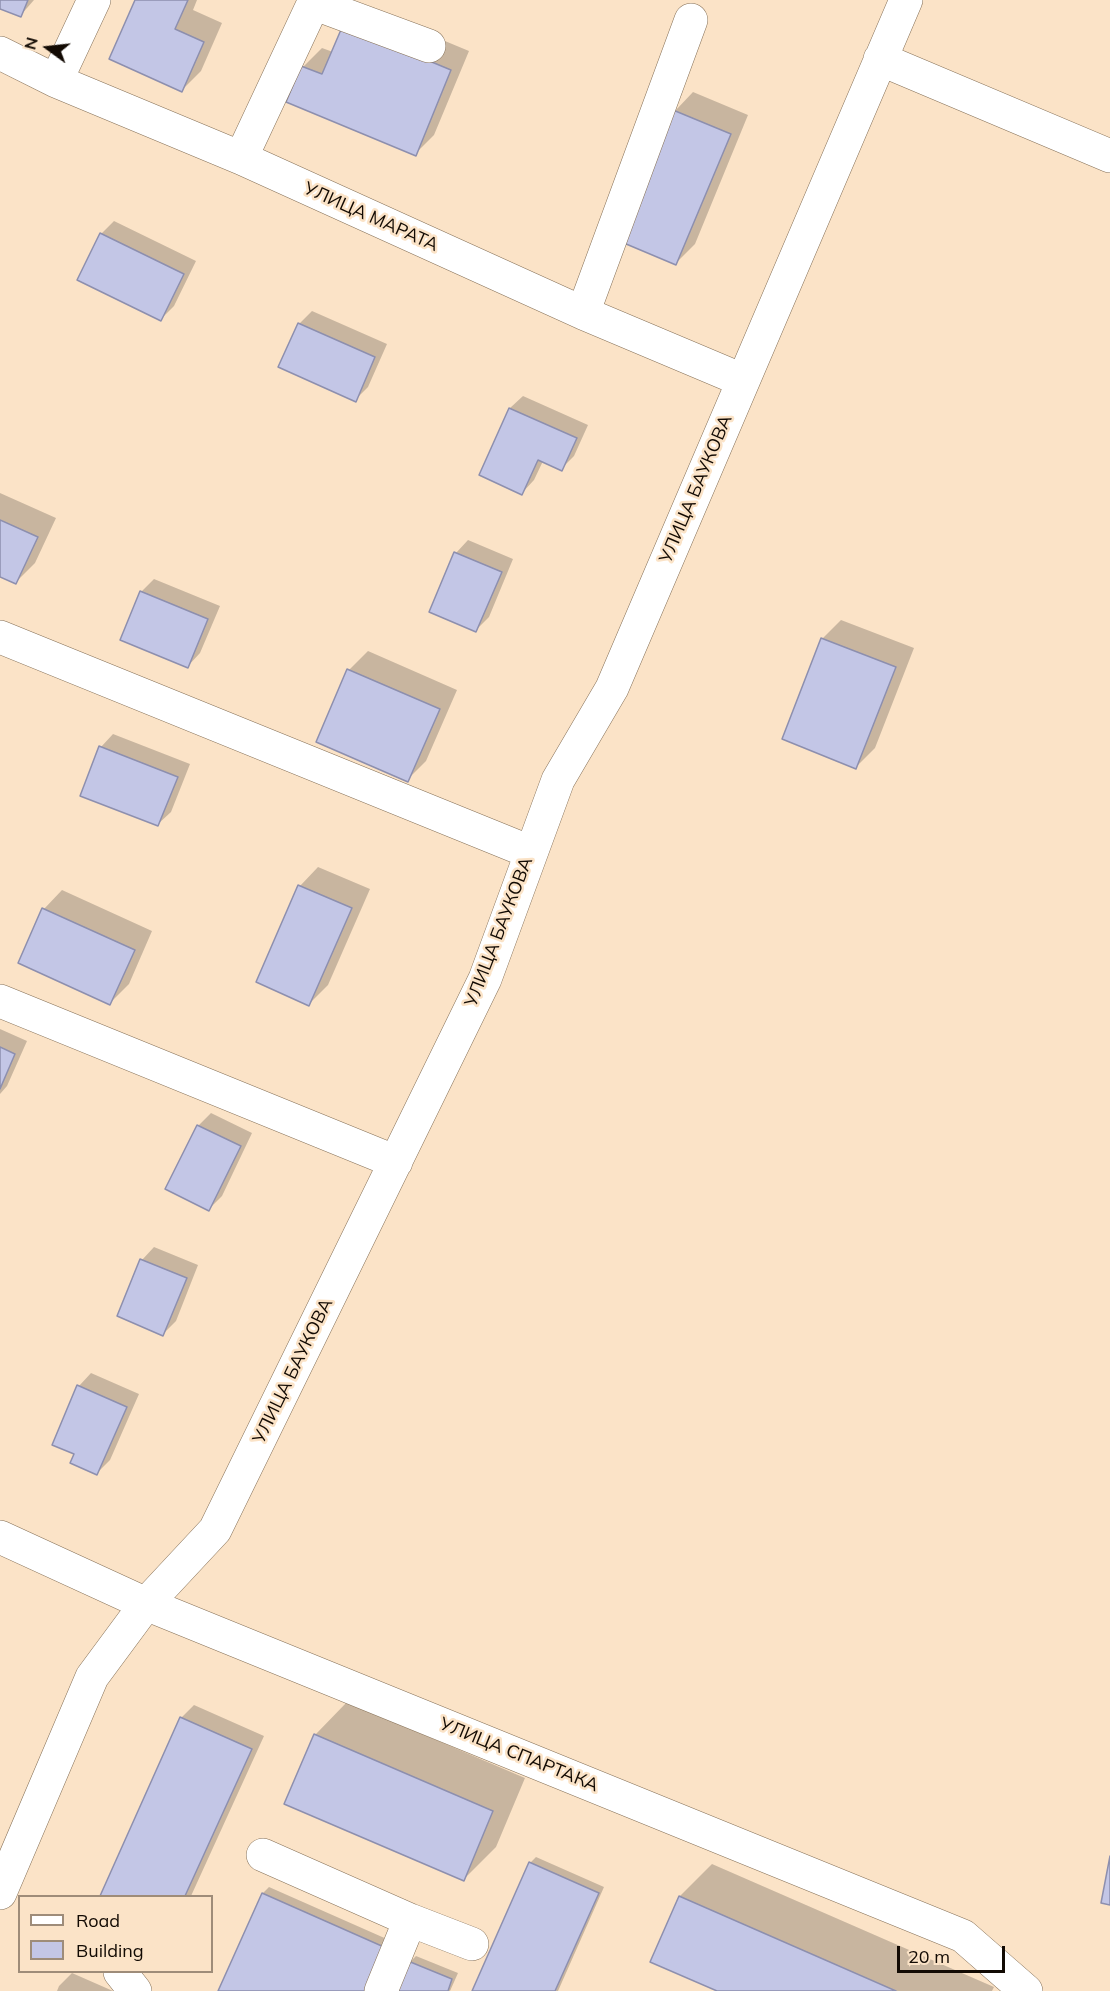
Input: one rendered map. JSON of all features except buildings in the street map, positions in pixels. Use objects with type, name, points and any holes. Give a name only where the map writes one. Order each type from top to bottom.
[{"type":"street","points":[[56,81],[94,0]]},
{"type":"street","name":"УЛИЦА БАУКОВА","points":[[10,1891],[92,1677],[146,1604],[215,1530],[485,979],[558,780],[612,688],[906,0]]},
{"type":"street","points":[[241,158],[314,1],[429,46]]},
{"type":"street","points":[[584,313],[690,20]]},
{"type":"street","name":"УЛИЦА МАРАТА","points":[[0,53],[56,81],[241,158],[584,313],[742,380]]},
{"type":"street","points":[[880,59],[1110,156]]},
{"type":"street","points":[[0,637],[530,852]]},
{"type":"street","points":[[0,1000],[396,1162]]},
{"type":"street","name":"УЛИЦА СПАРТАКА","points":[[0,1537],[146,1604],[963,1936],[1026,1991]]},
{"type":"street","points":[[263,1855],[410,1920],[472,1944]]},
{"type":"street","points":[[381,1991],[410,1920]]},
{"type":"street","points":[[122,1973],[135,1991]]}]
